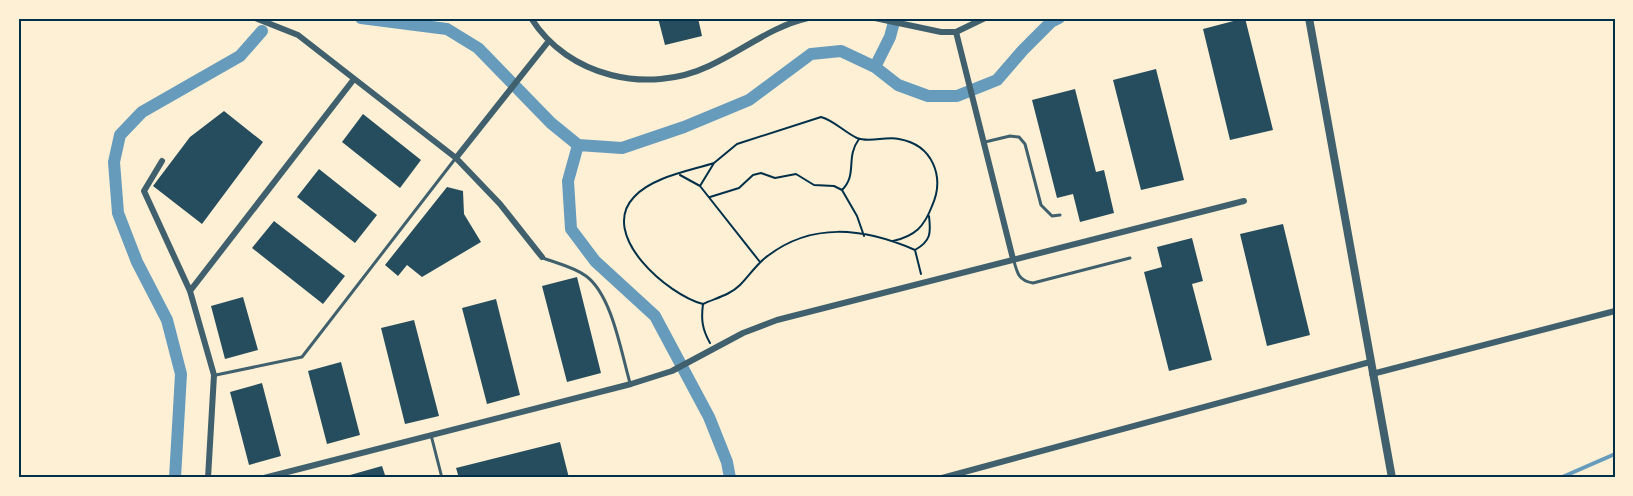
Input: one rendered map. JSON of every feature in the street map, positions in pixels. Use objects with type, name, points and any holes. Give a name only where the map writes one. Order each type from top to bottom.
[{"type":"street","points":[[255,18],[298,35],[456,158],[500,204],[542,257]]},
{"type":"street","points":[[531,18],[548,42],[567,56],[613,77],[645,80],[677,78],[708,67],[781,27],[808,18]]},
{"type":"street","points":[[875,18],[941,32],[956,32],[986,18]]},
{"type":"street","points":[[1309,18],[1392,478]]},
{"type":"street","points":[[956,32],[1013,260]]},
{"type":"street","points":[[456,158],[548,42]]},
{"type":"street","points":[[190,291],[354,79]]},
{"type":"street","points":[[162,161],[144,191],[190,291],[214,375],[208,478]]},
{"type":"street","points":[[264,478],[630,384],[672,371],[743,333],[777,320],[1244,201]]},
{"type":"street","points":[[1372,374],[1615,310]]},
{"type":"street","points":[[942,478],[1370,362]]},
{"type":"lane","points":[[984,142],[1010,136],[1019,137],[1025,144],[1041,205],[1052,216],[1060,215]]},
{"type":"lane","points":[[214,375],[302,357],[456,158]]},
{"type":"lane","points":[[542,257],[585,274],[596,284],[605,300],[630,384]]},
{"type":"lane","points":[[1013,260],[1017,275],[1025,282],[1033,283],[1130,258]]},
{"type":"lane","points":[[431,435],[442,478]]},
{"type":"path","points":[[700,186],[714,163],[737,144],[821,117],[833,121],[859,139],[897,138],[911,142],[927,155],[938,173],[939,192],[922,228],[910,237],[893,241]]},
{"type":"path","points":[[842,190],[849,183],[852,174],[851,150],[859,139]]},
{"type":"path","points":[[714,163],[647,186],[626,206],[623,221],[635,255],[647,268],[686,297],[703,303],[729,294],[760,262],[797,239],[815,233],[830,230],[893,241],[915,250]]},
{"type":"path","points":[[709,197],[739,188],[753,175],[761,173],[775,178],[796,174],[814,185],[834,186],[842,190],[857,216],[864,236]]},
{"type":"path","points":[[680,175],[700,186],[760,262]]},
{"type":"path","points":[[915,250],[925,244],[931,236],[929,214]]},
{"type":"path","points":[[915,250],[922,282]]},
{"type":"path","points":[[703,303],[701,319],[703,331],[713,349]]},
{"type":"building","points":[[658,18],[698,18],[702,36],[665,45]]},
{"type":"building","points":[[1245,18],[1273,130],[1230,140],[1203,29]]},
{"type":"building","points":[[1156,69],[1184,180],[1141,190],[1113,80]]},
{"type":"building","points":[[1075,89],[1096,172],[1104,170],[1114,213],[1080,222],[1073,194],[1057,198],[1032,100]]},
{"type":"building","points":[[224,111],[263,142],[202,224],[153,186],[190,137]]},
{"type":"building","points":[[363,114],[421,160],[400,188],[342,142]]},
{"type":"building","points":[[319,169],[377,215],[355,243],[297,197]]},
{"type":"building","points":[[447,187],[463,191],[464,214],[481,242],[422,277],[407,265],[398,276],[385,265]]},
{"type":"building","points":[[274,221],[345,276],[323,304],[252,248]]},
{"type":"building","points":[[1283,224],[1310,335],[1267,346],[1240,234]]},
{"type":"building","points":[[1192,238],[1203,281],[1192,284],[1212,360],[1169,371],[1144,272],[1162,267],[1157,247]]},
{"type":"building","points":[[577,277],[601,373],[567,382],[542,286]]},
{"type":"building","points":[[243,297],[258,350],[225,359],[211,306]]},
{"type":"building","points":[[496,299],[520,395],[487,404],[462,308]]},
{"type":"building","points":[[414,320],[439,416],[405,424],[381,328]]},
{"type":"building","points":[[341,362],[360,435],[327,444],[308,371]]},
{"type":"building","points":[[262,383],[281,456],[249,465],[230,392]]},
{"type":"building","points":[[560,442],[569,478],[459,478],[456,468]]},
{"type":"building","points":[[382,466],[386,478],[351,478],[350,475]]},
{"type":"waterway","points":[[361,18],[447,29],[478,48],[551,123],[578,145],[622,148],[684,127],[749,100],[811,54],[841,51],[875,67],[898,85],[928,96],[957,96],[997,80],[1023,50],[1051,22],[1059,18]]},
{"type":"waterway","points":[[875,67],[890,37],[895,18]]},
{"type":"waterway","points":[[175,478],[181,374],[167,320],[137,262],[118,213],[114,162],[120,135],[142,112],[240,56],[262,31]]},
{"type":"waterway","points":[[578,145],[568,181],[571,229],[595,261],[655,316],[709,417],[727,462],[730,478]]},
{"type":"waterway","points":[[1560,478],[1615,454]]}]
